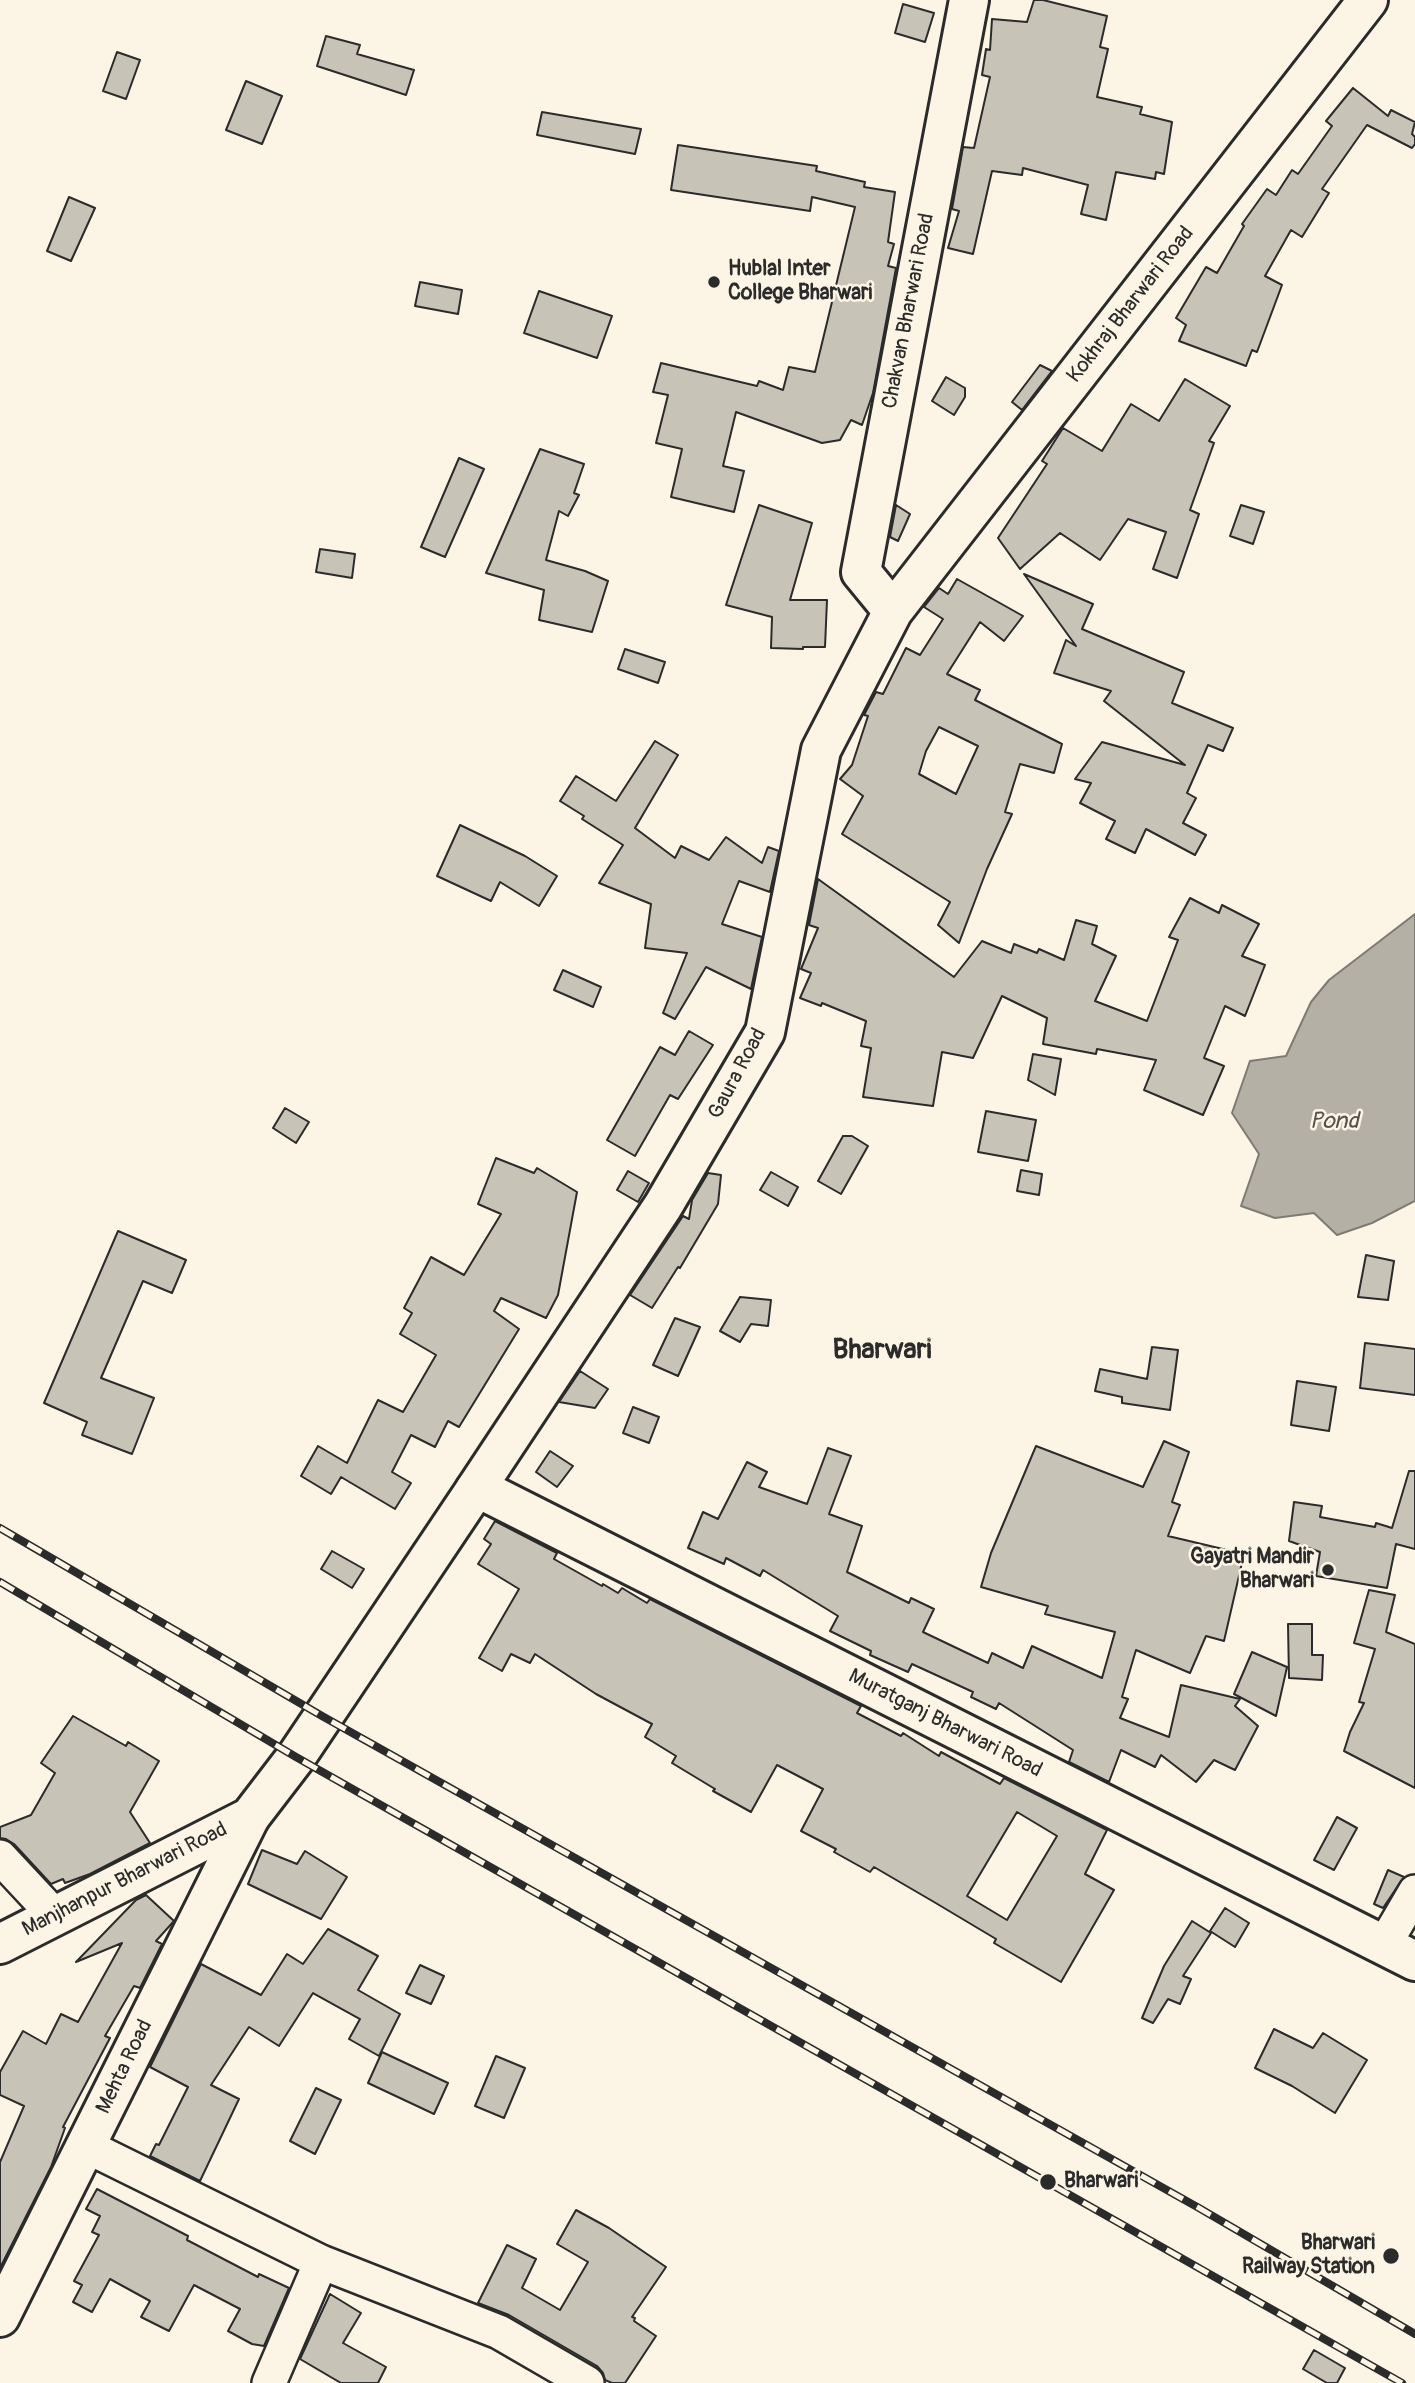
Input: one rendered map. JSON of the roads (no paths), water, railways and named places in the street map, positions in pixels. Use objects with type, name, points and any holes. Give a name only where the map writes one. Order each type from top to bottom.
[{"type":"street","name":"Chakvan Bharwari Road","points":[[893,611],[861,572],[969,0]]},
{"type":"street","name":"Kokhraj Bharwari Road","points":[[893,611],[1368,0]]},
{"type":"street","name":"Gaura Road","points":[[250,1817],[296,1757],[663,1206],[765,1032],[821,750],[893,611]]},
{"type":"street","name":"Muratganj Bharwari Road","points":[[475,1490],[482,1490],[1400,1953]]},
{"type":"street","name":"Manjhanpur Bharwari Road","points":[[0,1944],[250,1817]]},
{"type":"street","name":"Mehta Road","points":[[0,2317],[250,1817]]},
{"type":"street","points":[[0,1857],[55,1916]]},
{"type":"street","points":[[1400,1953],[1415,1892]]},
{"type":"street","points":[[86,2146],[321,2262],[499,2332],[587,2383]]},
{"type":"street","points":[[269,2383],[321,2262]]},
{"type":"water","name":"Pond","points":[[1415,914],[1415,1201],[1372,1223],[1337,1235],[1314,1213],[1275,1218],[1241,1206],[1259,1154],[1232,1113],[1250,1061],[1286,1056],[1311,1002],[1329,980]]},
{"type":"railway","points":[[0,1528],[322,1716],[1199,2208],[1415,2334]]},
{"type":"railway","points":[[0,1582],[296,1757],[1402,2383]]},
{"type":"place","name":"Hublal Inter College Bharwari","points":[[714,282]]},
{"type":"place","name":"Gayatri Mandir Bharwari","points":[[1328,1570]]},
{"type":"place","name":"Bharwari","points":[[1048,2182]]},
{"type":"place","name":"Bharwari Railway Station","points":[[1391,2256]]},
{"type":"district","name":"Bharwari","points":[[882,1351]]}]
